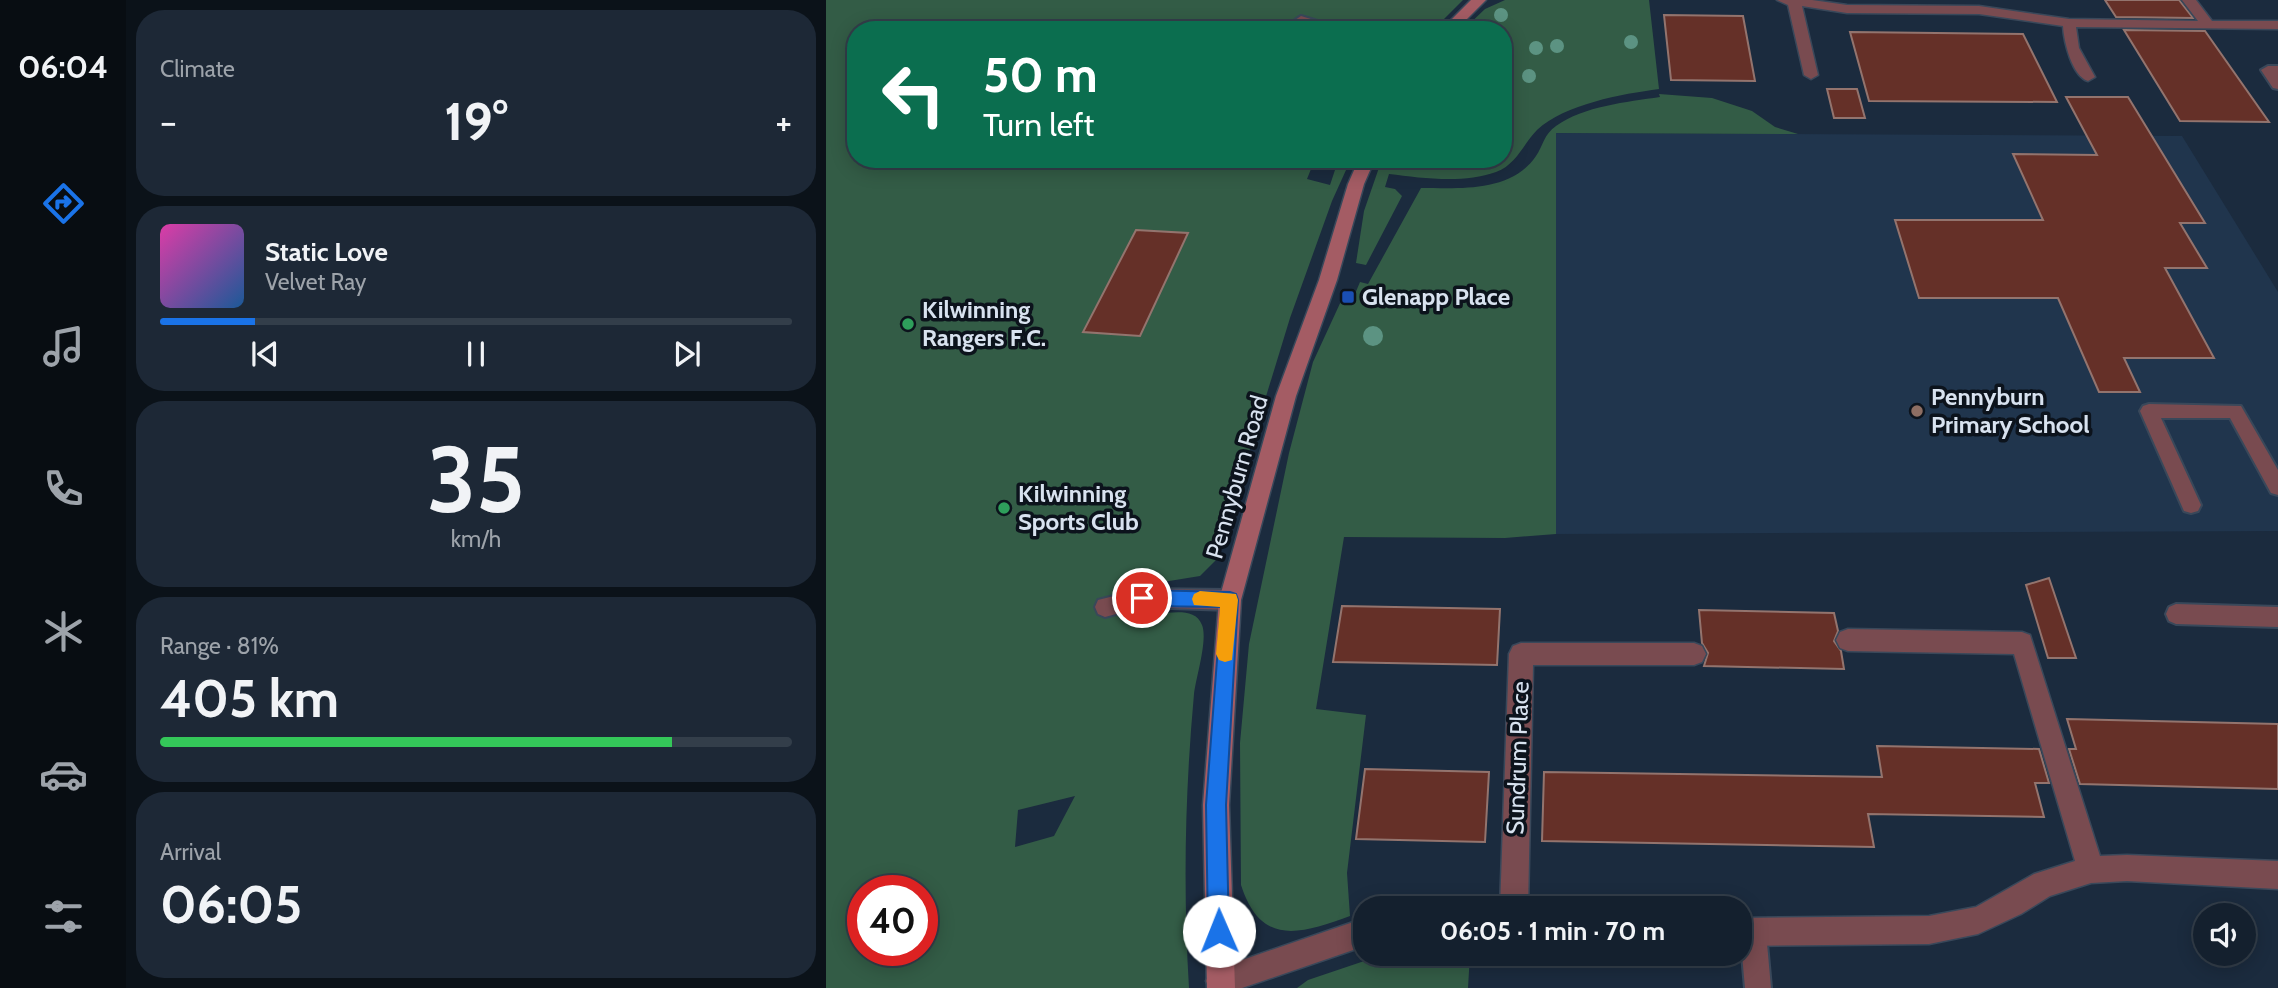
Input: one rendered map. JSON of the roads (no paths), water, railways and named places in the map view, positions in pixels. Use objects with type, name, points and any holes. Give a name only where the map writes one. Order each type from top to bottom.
[{"type":"street","points":[[1457,21],[1479,0]]},
{"type":"street","points":[[2189,0],[2208,25]]},
{"type":"street","points":[[1811,75],[1789,1],[1846,9],[1882,5],[1979,10],[2069,23],[2278,26]]},
{"type":"street","points":[[2069,23],[2071,48],[2088,77]]},
{"type":"street","name":"Pennyburn Road","points":[[1220,985],[1216,805],[1230,600],[1286,396],[1328,280],[1363,168]]},
{"type":"street","points":[[1848,640],[2022,643],[2091,870]]},
{"type":"street","name":"Sundrum Place","points":[[1514,896],[1521,654],[1694,654]]},
{"type":"street","points":[[1752,932],[1929,930],[1978,920],[2044,884],[2091,870],[2127,868],[2278,875]]},
{"type":"street","points":[[1220,985],[1353,936]]},
{"type":"lane","points":[[2278,70],[2268,70],[2278,85]]},
{"type":"lane","points":[[2190,505],[2149,411],[2235,411],[2278,487]]},
{"type":"lane","points":[[1105,607],[1142,598],[1230,600]]},
{"type":"lane","points":[[2176,614],[2278,617]]},
{"type":"lane","points":[[1752,960],[1758,988]]},
{"type":"place","name":"Glenapp Place","points":[[1348,297]]},
{"type":"place","name":"Kilwinning Rangers F.C.","points":[[908,324]]},
{"type":"place","name":"Pennyburn Primary School","points":[[1917,411]]},
{"type":"place","name":"Kilwinning Sports Club","points":[[1004,508]]}]
